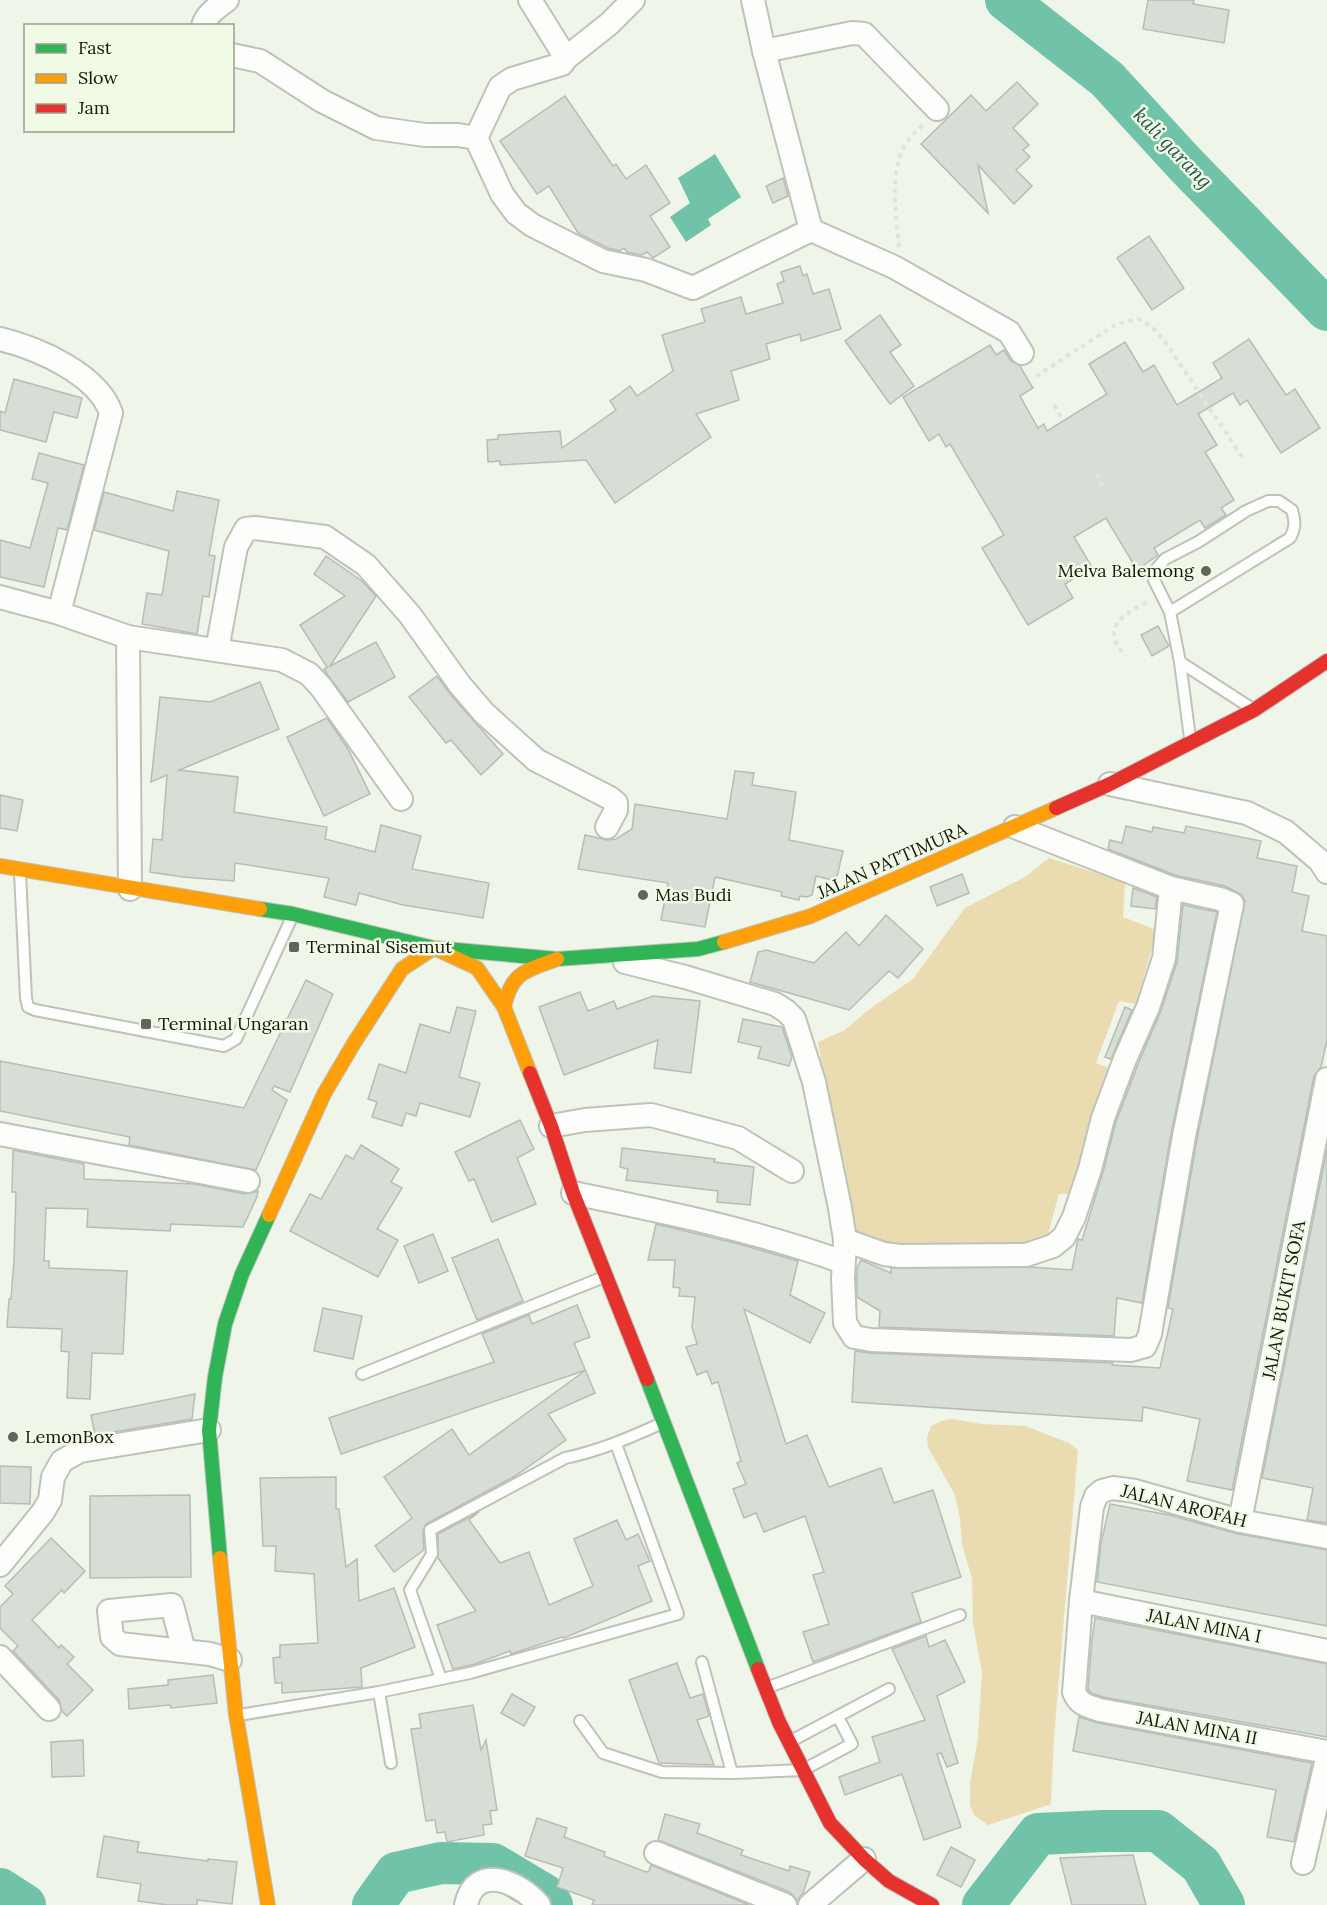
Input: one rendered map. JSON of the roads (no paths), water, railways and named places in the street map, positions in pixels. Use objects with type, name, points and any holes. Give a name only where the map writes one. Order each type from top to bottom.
[{"type":"main road","name":"JALAN PATTIMURA","points":[[434,948],[557,959],[603,957],[698,949],[769,930],[811,916],[1110,784],[1254,710],[1327,661]]},
{"type":"main road","points":[[0,866],[293,914],[434,948],[477,968],[504,1007],[551,1126],[573,1193],[779,1722],[830,1823],[864,1859],[889,1881],[932,1905]]},
{"type":"main road","points":[[268,1905],[236,1715],[230,1660],[209,1430],[215,1377],[225,1324],[242,1274],[324,1094],[402,969],[434,948]]},
{"type":"main road","points":[[504,1007],[508,989],[522,974],[557,959]]},
{"type":"street","points":[[203,24],[210,14],[227,0]]},
{"type":"street","points":[[530,0],[566,58]]},
{"type":"street","points":[[476,138],[500,87],[512,79],[562,64],[633,0]]},
{"type":"street","points":[[753,0],[764,51],[811,230]]},
{"type":"street","points":[[764,51],[852,33],[864,34],[937,109]]},
{"type":"street","points":[[234,55],[260,61],[322,101],[376,128],[425,135],[458,135],[476,138]]},
{"type":"street","points":[[476,138],[502,194],[516,213],[532,225],[603,261],[646,270],[693,288],[811,230]]},
{"type":"street","points":[[811,230],[900,270],[1009,332],[1022,353]]},
{"type":"street","points":[[0,339],[33,348],[58,361],[94,387],[107,402],[111,413],[59,613]]},
{"type":"street","points":[[217,650],[236,547],[246,529],[255,528],[325,537],[366,565],[380,580],[410,615],[460,686],[484,713],[536,760],[616,803],[616,810],[607,827]]},
{"type":"street","points":[[0,597],[59,613],[128,637],[282,660],[309,674],[321,687],[401,799]]},
{"type":"street","points":[[128,637],[130,889]]},
{"type":"street","points":[[1110,784],[1247,813],[1286,832],[1320,861],[1327,872]]},
{"type":"street","points":[[603,957],[776,1004],[794,1019],[814,1082],[844,1251],[845,1323],[854,1337],[871,1340],[1131,1350],[1145,1346],[1150,1334],[1184,1136],[1232,904],[1171,888],[1015,827]]},
{"type":"street","points":[[573,1193],[690,1217],[790,1243],[844,1251],[869,1250],[892,1255],[1026,1255],[1053,1246],[1064,1237],[1074,1217],[1090,1169],[1103,1118],[1148,1007],[1164,958],[1171,888]]},
{"type":"street","name":"JALAN BUKIT SOFA","points":[[1240,1521],[1327,1079]]},
{"type":"street","points":[[551,1126],[585,1120],[651,1115],[738,1138],[792,1171]]},
{"type":"street","points":[[0,1134],[248,1180]]},
{"type":"street","points":[[0,1565],[43,1512],[50,1500],[53,1477],[62,1461],[80,1450],[209,1430]]},
{"type":"street","name":"JALAN AROFAH","points":[[1074,1692],[1081,1601],[1092,1507],[1096,1496],[1102,1491],[1113,1488],[1135,1491],[1240,1521],[1327,1537]]},
{"type":"street","name":"JALAN MINA I","points":[[1081,1601],[1327,1651]]},
{"type":"street","points":[[184,1651],[210,1654],[230,1660]]},
{"type":"street","points":[[0,1657],[49,1709]]},
{"type":"street","name":"JALAN MINA II","points":[[1074,1692],[1077,1701],[1100,1710],[1327,1752]]},
{"type":"street","points":[[1303,1863],[1327,1758]]},
{"type":"street","points":[[656,1853],[785,1905]]},
{"type":"street","points":[[810,1905],[864,1859]]},
{"type":"street","points":[[466,1905],[466,1901],[476,1887],[489,1879],[513,1884],[539,1905]]},
{"type":"lane","points":[[1170,612],[1290,538],[1295,524],[1292,510],[1279,501],[1268,501],[1245,510],[1198,542],[1166,559],[1157,568],[1154,580],[1170,612],[1180,662],[1191,742]]},
{"type":"lane","points":[[1180,662],[1254,710]]},
{"type":"lane","points":[[20,870],[28,1007],[224,1046],[236,1039],[293,914]]},
{"type":"lane","points":[[362,1374],[607,1276]]},
{"type":"lane","points":[[441,1679],[410,1590],[432,1554],[430,1530],[565,1458],[616,1443],[663,1422]]},
{"type":"lane","points":[[236,1715],[379,1692],[470,1673],[678,1614],[616,1443]]},
{"type":"lane","points":[[766,1688],[960,1615]]},
{"type":"lane","points":[[702,1662],[732,1773]]},
{"type":"lane","points":[[789,1742],[889,1689]]},
{"type":"lane","points":[[379,1692],[391,1763]]},
{"type":"lane","points":[[580,1721],[603,1753],[662,1772],[732,1773],[803,1770],[852,1744],[838,1717]]},
{"type":"waterway","name":"kali garang","points":[[1006,0],[1107,79],[1185,164],[1327,310]]},
{"type":"waterway","points":[[983,1905],[1038,1834],[1103,1831],[1158,1831],[1201,1865],[1224,1905]]},
{"type":"waterway","points":[[373,1905],[396,1873],[441,1863],[493,1864],[545,1895],[552,1905]]},
{"type":"waterway","points":[[0,1889],[25,1905]]},
{"type":"place","name":"Melva Balemong","points":[[1206,571]]},
{"type":"place","name":"Mas Budi","points":[[643,895]]},
{"type":"place","name":"Terminal Sisemut","points":[[294,947]]},
{"type":"place","name":"Terminal Ungaran","points":[[146,1024]]},
{"type":"place","name":"LemonBox","points":[[13,1437]]}]
